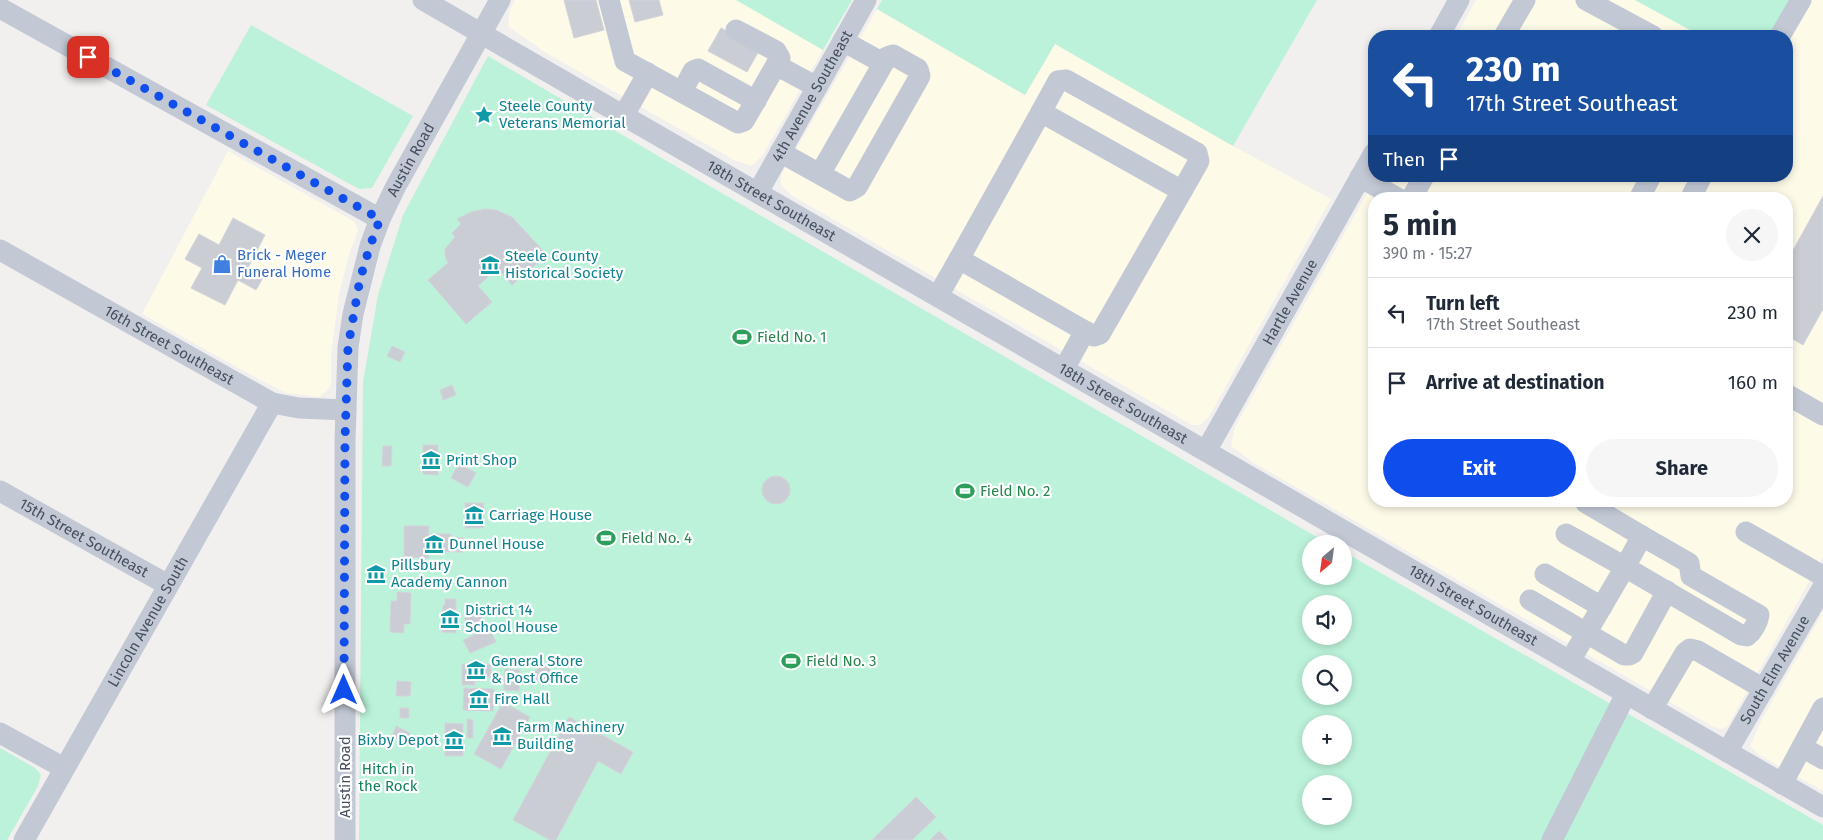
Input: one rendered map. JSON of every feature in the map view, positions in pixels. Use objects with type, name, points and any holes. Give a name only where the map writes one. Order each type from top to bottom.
[{"type":"street","name":"18th Street Southeast","points":[[423,0],[1823,807]]},
{"type":"street","name":"Austin Road","points":[[345,840],[346,410],[348,347],[353,314],[370,246],[380,219],[400,179],[500,0]]},
{"type":"street","points":[[609,0],[625,61],[738,123],[744,121],[780,58],[776,51],[736,30]]},
{"type":"street","name":"4th Avenue Southeast","points":[[758,192],[866,0]]},
{"type":"street","points":[[1442,30],[1459,0]]},
{"type":"street","points":[[1508,30],[1525,0]]},
{"type":"street","points":[[1586,0],[1642,30]]},
{"type":"street","points":[[1784,30],[1801,0]]},
{"type":"street","points":[[0,8],[380,219]]},
{"type":"street","points":[[843,41],[883,63]]},
{"type":"street","points":[[780,152],[850,191],[857,187],[920,76],[918,69],[893,55],[887,57],[820,174]]},
{"type":"street","points":[[776,65],[817,87]]},
{"type":"street","points":[[682,92],[693,71],[698,69],[756,101]]},
{"type":"street","points":[[624,115],[648,73]]},
{"type":"street","points":[[938,296],[1058,81],[1066,80],[1197,153],[1199,161],[1100,334],[1094,336],[959,259]]},
{"type":"street","points":[[1041,112],[1182,192]]},
{"type":"street","name":"Hartle Avenue","points":[[1206,451],[1368,163]]},
{"type":"street","points":[[1360,177],[1368,182]]},
{"type":"street","points":[[1369,182],[1387,192]]},
{"type":"street","name":"16th Street Southeast","points":[[0,250],[272,403],[299,408],[346,410]]},
{"type":"street","points":[[1064,368],[1085,331]]},
{"type":"street","points":[[1793,398],[1823,415]]},
{"type":"street","name":"Lincoln Avenue South","points":[[24,840],[272,403]]},
{"type":"street","name":"15th Street Southeast","points":[[0,491],[168,585]]},
{"type":"street","points":[[1566,534],[1741,635],[1747,636],[1751,633],[1759,615],[1691,576],[1689,563],[1593,507]]},
{"type":"street","points":[[1746,532],[1823,576]]},
{"type":"street","points":[[1570,661],[1642,536]]},
{"type":"street","points":[[1545,574],[1602,607]]},
{"type":"street","points":[[1530,600],[1624,655],[1629,655],[1633,653],[1667,591]]},
{"type":"street","name":"South Elm Avenue","points":[[1728,752],[1764,689],[1820,600]]},
{"type":"street","points":[[1652,709],[1685,653],[1690,649],[1698,651],[1764,689]]},
{"type":"street","points":[[1552,840],[1626,694]]},
{"type":"street","points":[[1782,784],[1823,708]]},
{"type":"street","points":[[0,733],[64,768]]},
{"type":"street","points":[[1802,747],[1823,759]]},
{"type":"shaded area","points":[[515,0],[736,0],[823,50],[762,156],[752,166],[734,160],[543,51],[508,26],[510,9]]},
{"type":"shaded area","points":[[1476,0],[1635,0],[1690,30],[1459,30]]},
{"type":"shaded area","points":[[1792,0],[1823,0],[1823,557],[1727,727],[1720,729],[1712,726],[1254,463],[1231,446],[1235,427],[1374,182],[1793,182],[1793,30],[1787,30]]},
{"type":"shaded area","points":[[877,9],[1025,95],[1055,44],[1233,146],[1331,199],[1208,418],[1200,425],[1192,425],[791,195],[781,185],[781,175]]},
{"type":"shaded area","points":[[228,151],[355,222],[358,230],[349,255],[339,295],[331,355],[331,384],[327,391],[319,397],[286,393],[142,314]]},
{"type":"shaded area","points":[[1823,612],[1823,791],[1759,755],[1750,746],[1762,719]]},
{"type":"green space","points":[[736,0],[852,0],[823,50]]},
{"type":"green space","points":[[882,0],[1317,0],[1233,146],[1055,44],[1025,95],[877,9]]},
{"type":"green space","points":[[1635,0],[1792,0],[1775,30],[1690,30]]},
{"type":"green space","points":[[251,25],[413,116],[372,188],[359,189],[206,105]]},
{"type":"green space","name":"Hitch in the Rock","points":[[488,56],[1313,535],[1302,535],[1302,585],[1352,585],[1352,557],[1823,825],[1823,840],[359,840],[363,382],[378,295],[403,215]]},
{"type":"green space","points":[[0,748],[35,768],[41,775],[38,786],[7,840],[0,840]]},
{"type":"building","points":[[564,0],[596,0],[604,30],[574,38]]},
{"type":"building","points":[[629,0],[659,0],[663,15],[635,22]]},
{"type":"building","points":[[721,28],[760,49],[747,72],[708,51]]},
{"type":"building","points":[[1823,196],[1823,309],[1803,345],[1793,339],[1793,250]]},
{"type":"building","name":"Steele County Historical Society","points":[[485,209],[496,210],[512,217],[547,255],[512,285],[498,268],[478,286],[492,302],[466,324],[428,280],[448,263],[445,249],[455,237],[452,233],[461,224],[457,219],[471,212]]},
{"type":"building","name":"Brick - Meger Funeral Home","points":[[233,218],[265,235],[248,268],[264,276],[256,290],[238,280],[225,305],[191,288],[202,268],[185,259],[199,234],[219,245]]},
{"type":"building","points":[[392,346],[405,352],[400,362],[387,356]]},
{"type":"building","points":[[452,385],[456,395],[443,400],[440,390]]},
{"type":"building","name":"Print Shop","points":[[423,445],[438,445],[438,475],[423,474]]},
{"type":"building","points":[[383,446],[392,446],[391,466],[382,466]]},
{"type":"building","points":[[459,463],[476,473],[468,487],[451,478]]},
{"type":"building","points":[[776,476],[786,480],[790,490],[786,500],[776,504],[766,500],[762,490],[766,480]]},
{"type":"building","name":"Carriage House","points":[[465,503],[484,503],[483,528],[465,528]]},
{"type":"building","name":"Dunnel House","points":[[404,526],[429,526],[428,534],[451,534],[451,537],[464,538],[464,552],[429,551],[429,558],[404,557]]},
{"type":"building","name":"Pillsbury Academy Cannon","points":[[373,569],[380,570],[379,579],[372,578]]},
{"type":"building","points":[[397,592],[411,593],[410,624],[404,624],[404,633],[390,632],[391,601],[397,601]]},
{"type":"building","name":"District 14 School House","points":[[445,599],[456,599],[456,633],[442,632]]},
{"type":"building","points":[[476,605],[486,614],[474,627],[464,619]]},
{"type":"building","points":[[489,628],[496,642],[470,653],[463,640]]},
{"type":"building","points":[[541,663],[551,670],[542,684],[532,677]]},
{"type":"building","name":"General Store & Post Office","points":[[462,664],[491,664],[491,677],[475,677],[475,685],[462,685]]},
{"type":"building","points":[[505,669],[520,670],[519,691],[504,690]]},
{"type":"building","points":[[397,681],[411,682],[410,696],[396,696]]},
{"type":"building","name":"Fire Hall","points":[[464,688],[494,689],[493,711],[463,710]]},
{"type":"building","name":"Farm Machinery Building","points":[[503,702],[530,717],[501,769],[474,754]]},
{"type":"building","points":[[400,708],[409,708],[409,718],[400,718]]},
{"type":"building","points":[[569,717],[633,752],[621,774],[598,761],[556,840],[550,840],[513,820]]},
{"type":"building","points":[[467,719],[473,720],[473,738],[467,738]]},
{"type":"building","name":"Bixby Depot","points":[[445,723],[463,724],[463,756],[445,756]]},
{"type":"building","points":[[396,726],[410,733],[405,743],[392,736]]},
{"type":"building","points":[[916,797],[936,817],[912,840],[872,840]]},
{"type":"building","points":[[939,831],[948,840],[930,840]]},
{"type":"place","name":"Steele County Veterans Memorial","points":[[484,115]]},
{"type":"place","name":"Brick - Meger Funeral Home","points":[[222,264]]},
{"type":"place","name":"Steele County Historical Society","points":[[490,265]]},
{"type":"place","name":"Field No. 1","points":[[742,337]]},
{"type":"place","name":"Print Shop","points":[[431,460]]},
{"type":"place","name":"Field No. 2","points":[[965,491]]},
{"type":"place","name":"Carriage House","points":[[474,515]]},
{"type":"place","name":"Field No. 4","points":[[606,538]]},
{"type":"place","name":"Dunnel House","points":[[434,544]]},
{"type":"place","name":"Pillsbury Academy Cannon","points":[[376,574]]},
{"type":"place","name":"District 14 School House","points":[[450,619]]},
{"type":"place","name":"Field No. 3","points":[[791,661]]},
{"type":"place","name":"General Store & Post Office","points":[[476,670]]},
{"type":"place","name":"Fire Hall","points":[[479,699]]},
{"type":"place","name":"Farm Machinery Building","points":[[502,736]]},
{"type":"place","name":"Bixby Depot","points":[[454,740]]},
{"type":"route","points":[[88,57],[380,219],[360,279],[348,347],[345,440],[344,690]]}]
